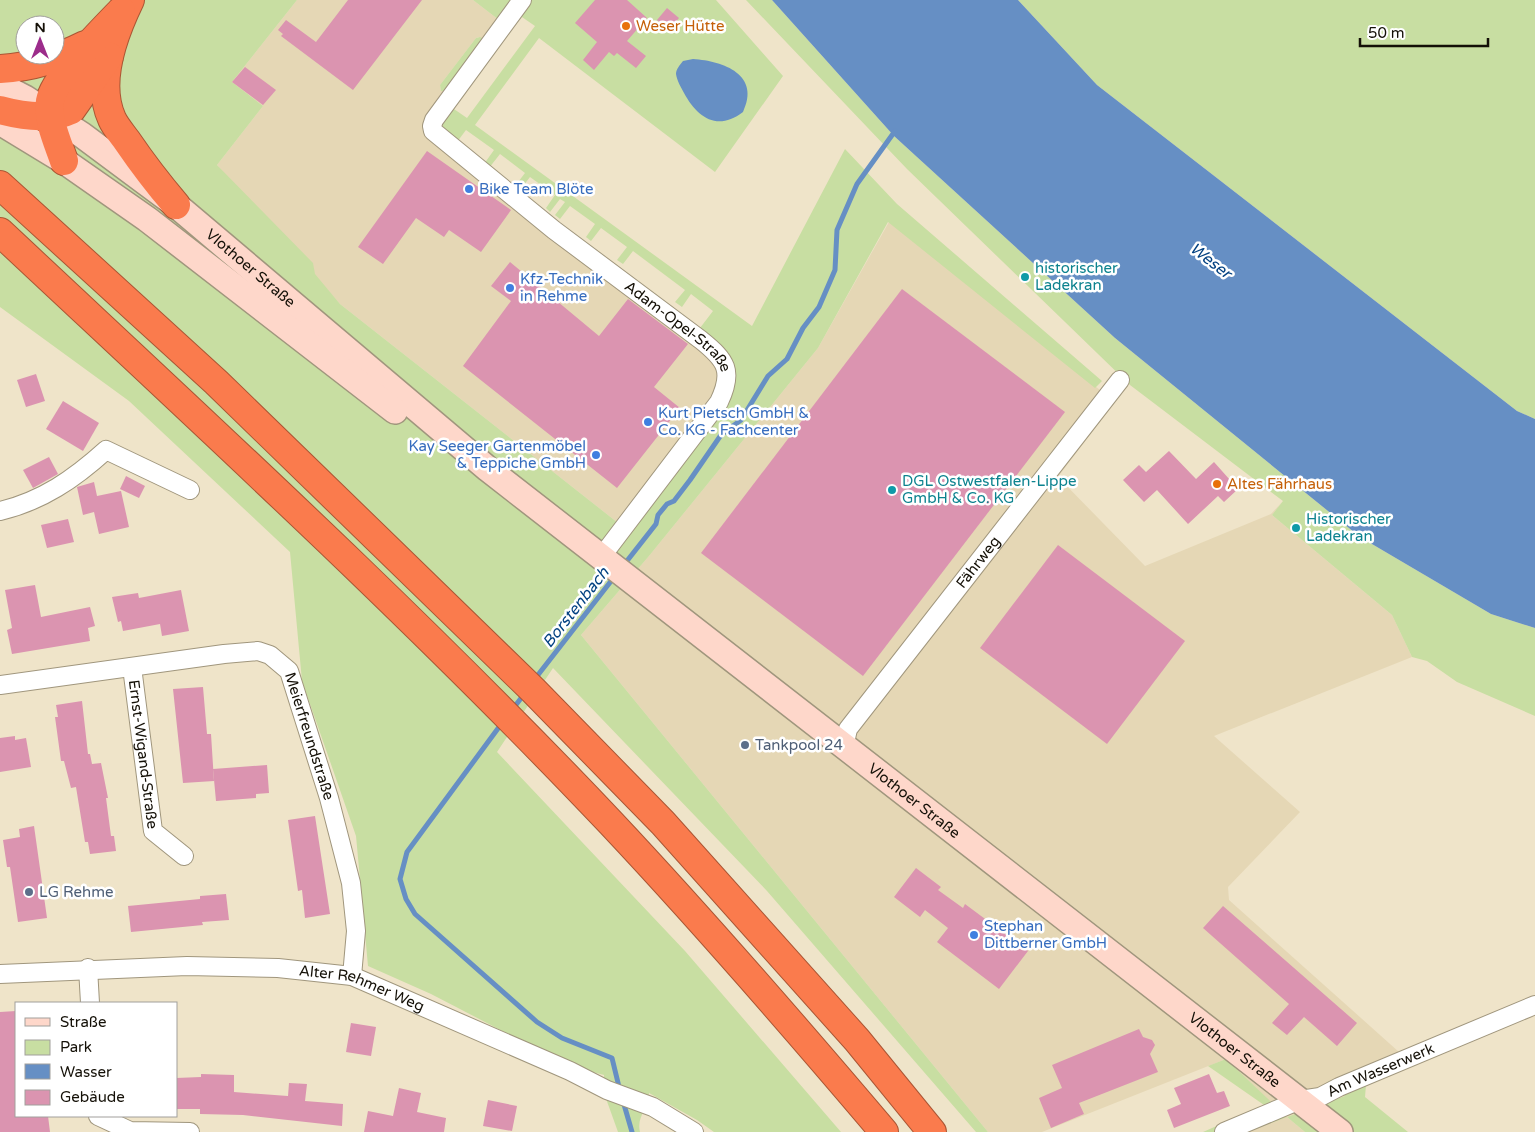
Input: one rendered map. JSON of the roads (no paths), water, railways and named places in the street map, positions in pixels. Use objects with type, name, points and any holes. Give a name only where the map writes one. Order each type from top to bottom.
[{"type":"highway","points":[[0,110],[14,114],[50,115],[62,114],[71,110],[100,49],[130,2]]},
{"type":"highway","points":[[0,69],[24,68],[100,49]]},
{"type":"highway","points":[[100,49],[112,118],[146,170],[176,205]]},
{"type":"highway","points":[[50,115],[64,161]]},
{"type":"highway","points":[[0,185],[216,382],[529,686],[663,823],[858,1040],[932,1132]]},
{"type":"highway","points":[[0,232],[182,403],[506,715],[716,936],[884,1132]]},
{"type":"highway","points":[[0,260],[15,270],[120,366],[182,403]]},
{"type":"main road","name":"Vlothoer Straße","points":[[0,85],[82,136],[176,205],[488,469],[1340,1132]]},
{"type":"main road","name":"Vlothoer Straße","points":[[0,122],[64,161],[146,219],[412,424],[488,469]]},
{"type":"street","name":"Adam-Opel-Straße","points":[[522,0],[434,120],[433,131],[554,230],[719,354],[726,366],[727,380],[719,402],[602,556]]},
{"type":"street","name":"Fährweg","points":[[844,747],[848,729],[1120,380]]},
{"type":"street","points":[[0,511],[19,507],[47,495],[72,479],[106,450],[190,490]]},
{"type":"street","name":"Meierfreundstraße","points":[[0,684],[258,651],[270,655],[289,671],[329,798],[351,882],[356,931],[352,976]]},
{"type":"street","name":"Ernst-Wigand-Straße","points":[[132,667],[153,831],[184,856]]},
{"type":"street","name":"Alter Rehmer Weg","points":[[0,974],[88,968],[187,966],[278,968],[352,976],[570,1071],[607,1090],[653,1107],[694,1132]]},
{"type":"street","points":[[88,968],[90,1002]]},
{"type":"street","name":"Am Wasserwerk","points":[[1224,1132],[1300,1100],[1320,1097],[1338,1087],[1535,1005]]},
{"type":"street","points":[[100,1117],[130,1131],[190,1132]]},
{"type":"water","name":"Weser","points":[[772,0],[1018,0],[1097,85],[1517,411],[1535,419],[1535,628],[1491,614],[1360,537],[1115,338],[894,136]]},
{"type":"water","points":[[693,59],[705,60],[727,67],[743,79],[747,88],[747,99],[743,112],[725,121],[716,121],[702,115],[695,109],[678,82],[676,74],[683,61]]},
{"type":"waterway","name":"Borstenbach","points":[[623,566],[656,524],[658,515],[667,504],[674,501],[721,435],[741,420],[768,376],[787,359],[803,328],[819,307],[835,270],[837,230],[857,184],[895,131]]},
{"type":"waterway","name":"Borstenbach","points":[[534,680],[615,576]]},
{"type":"waterway","name":"Borstenbach","points":[[512,710],[525,693]]},
{"type":"waterway","name":"Borstenbach","points":[[502,723],[407,852],[400,879],[406,899],[415,914],[537,1022],[562,1038],[612,1058],[620,1091]]},
{"type":"waterway","name":"Borstenbach","points":[[623,1101],[632,1132]]},
{"type":"place","name":"Weser Hütte","points":[[626,26]]},
{"type":"place","name":"Bike Team Blöte","points":[[469,189]]},
{"type":"place","name":"historischer Ladekran","points":[[1025,277]]},
{"type":"place","name":"Kfz-Technik in Rehme","points":[[510,288]]},
{"type":"place","name":"Kurt Pietsch GmbH & Co. KG - Fachcenter","points":[[648,422]]},
{"type":"place","name":"Kay Seeger Gartenmöbel & Teppiche GmbH","points":[[596,455]]},
{"type":"place","name":"Altes Fährhaus","points":[[1217,484]]},
{"type":"place","name":"DGL Ostwestfalen-Lippe GmbH & Co. KG","points":[[892,490]]},
{"type":"place","name":"Historischer Ladekran","points":[[1296,528]]},
{"type":"place","name":"Tankpool 24","points":[[745,745]]},
{"type":"place","name":"LG Rehme","points":[[29,892]]},
{"type":"place","name":"Stephan Dittberner GmbH","points":[[974,935]]}]
